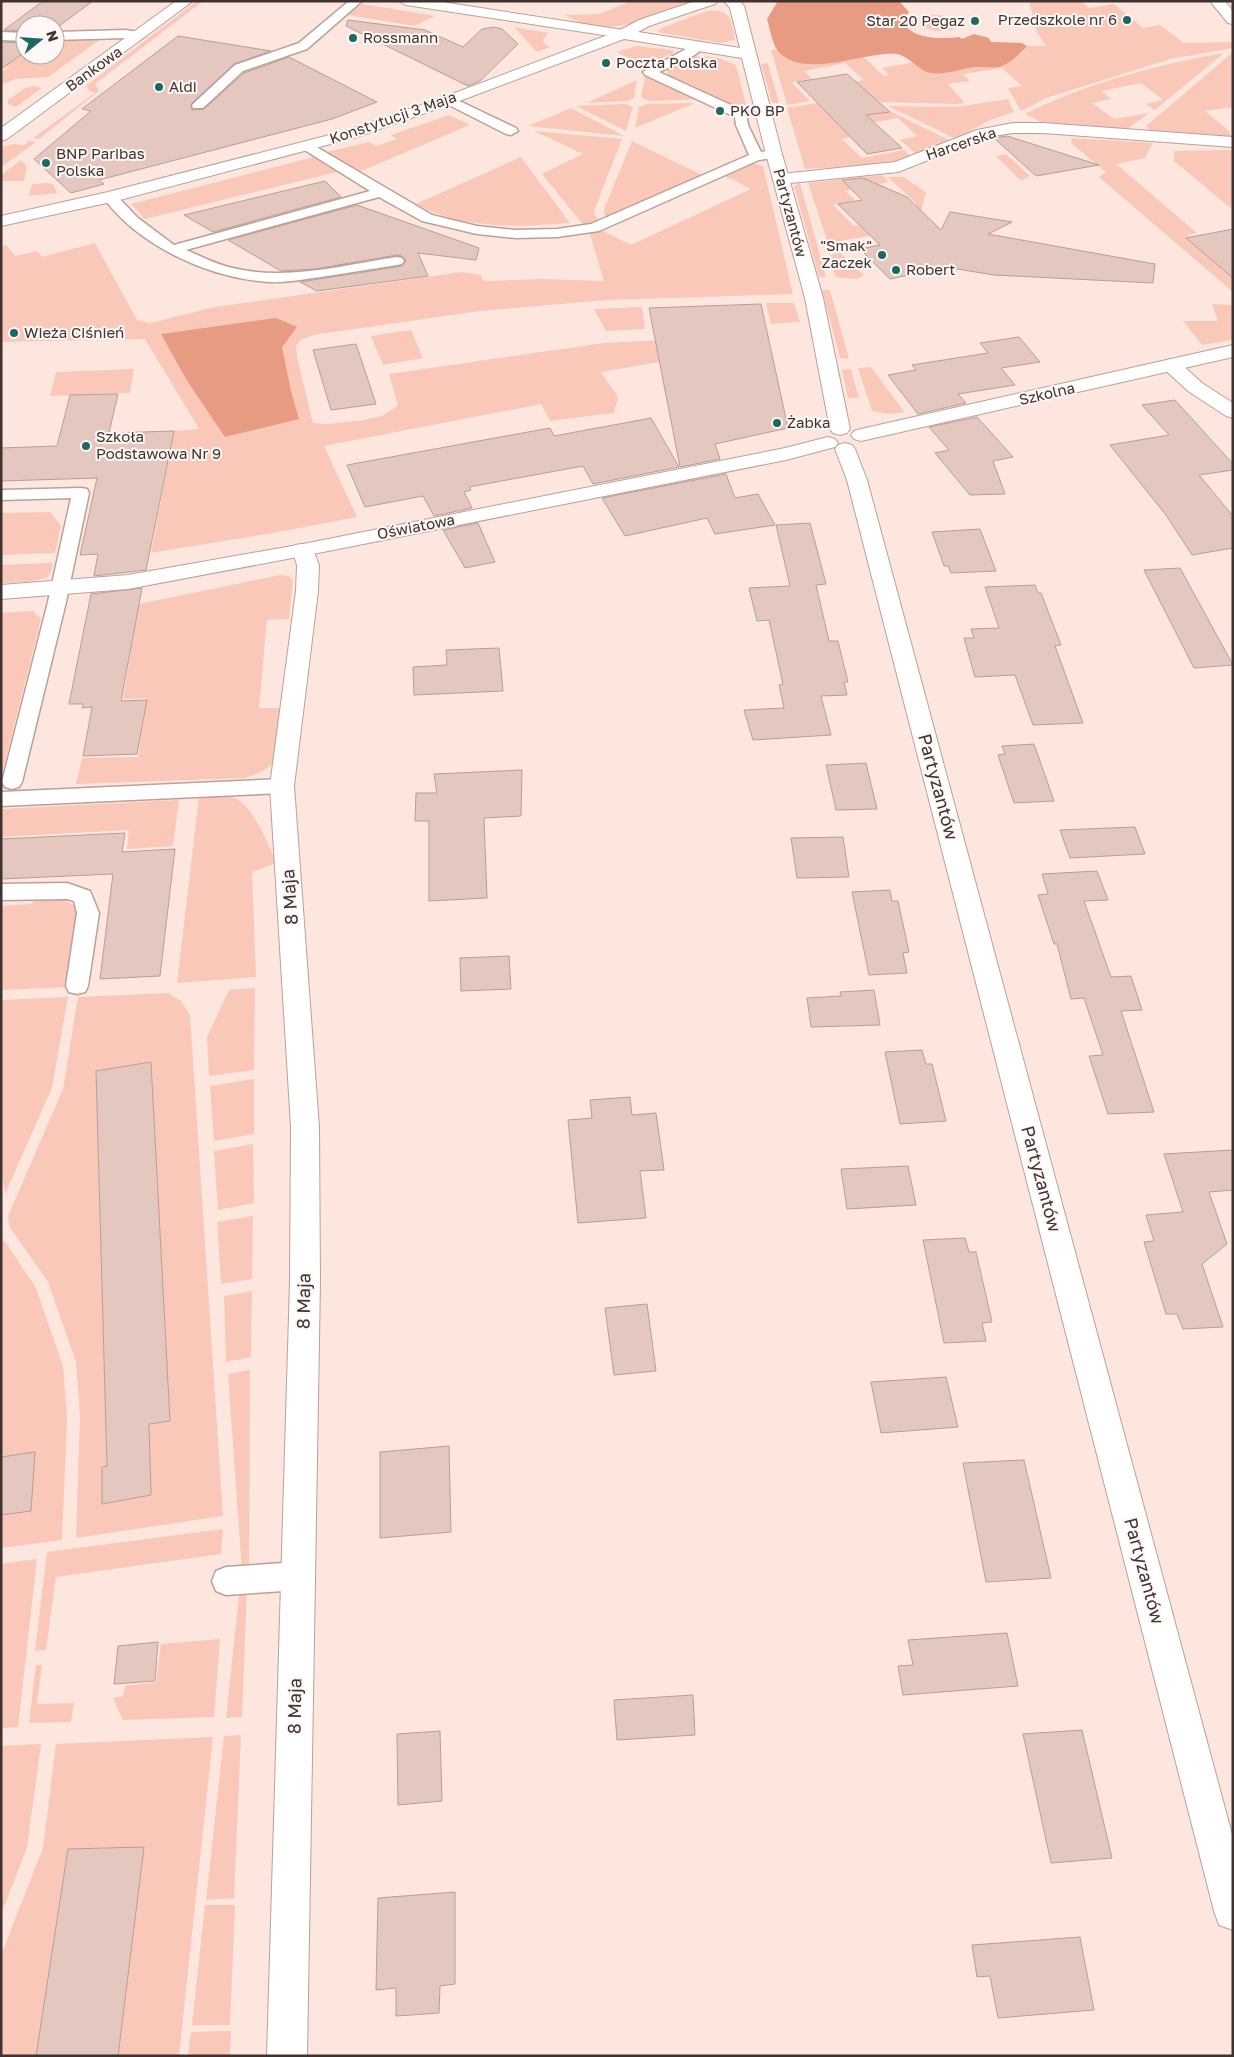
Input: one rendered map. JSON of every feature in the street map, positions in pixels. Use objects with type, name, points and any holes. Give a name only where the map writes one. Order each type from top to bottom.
[{"type":"street","name":"Bankowa","points":[[1,136],[186,1]]},
{"type":"street","points":[[406,1],[748,54]]},
{"type":"street","name":"Konstytucji 3 Maja","points":[[1,221],[110,198],[351,134],[450,100],[623,34],[644,23],[710,1]]},
{"type":"street","points":[[623,34],[654,27],[715,5],[721,1]]},
{"type":"street","name":"Partyzantów","points":[[731,1],[737,6],[774,154],[814,298],[844,439],[857,480],[1233,1910]]},
{"type":"street","points":[[1217,1],[1233,20]]},
{"type":"street","name":"Harcerska","points":[[781,179],[898,167],[983,133],[1013,128],[1043,128],[1233,142]]},
{"type":"street","name":"Konstytucji 3 Maja","points":[[1,208],[67,206]]},
{"type":"street","name":"Szkolna","points":[[844,439],[1233,351]]},
{"type":"street","points":[[1171,365],[1195,386],[1233,412]]},
{"type":"street","name":"Oświatowa","points":[[1,592],[128,582],[303,550],[767,458],[844,439]]},
{"type":"street","name":"8 Maja","points":[[287,2056],[304,1291],[305,1127],[282,786],[307,591],[308,565],[303,550]]},
{"type":"lane","points":[[198,105],[239,68],[303,46],[356,1]]},
{"type":"lane","points":[[65,36],[126,34],[139,36]]},
{"type":"lane","points":[[1,36],[15,37]]},
{"type":"lane","points":[[699,46],[686,55],[649,72],[741,115],[742,125],[756,157]]},
{"type":"lane","points":[[450,100],[511,131]]},
{"type":"lane","points":[[308,146],[381,192],[427,218],[459,227],[516,234],[576,232],[604,225],[756,157],[774,154]]},
{"type":"lane","points":[[172,250],[381,192]]},
{"type":"lane","points":[[110,198],[133,221],[172,250],[229,272],[269,278],[297,276],[397,261]]},
{"type":"lane","points":[[1,495],[81,493],[69,555],[58,589],[12,782]]},
{"type":"lane","points":[[1,799],[282,786]]},
{"type":"lane","points":[[1,892],[68,891],[83,896],[88,913],[77,986]]},
{"type":"lane","points":[[226,1581],[298,1576]]},
{"type":"shaded area","points":[[197,1],[203,1],[95,84],[99,91],[39,139],[33,138],[95,93],[88,90],[87,85]]},
{"type":"shaded area","points":[[631,1],[697,1],[648,19],[614,26],[581,23],[565,15],[600,14]]},
{"type":"shaded area","points":[[778,1],[899,1],[909,12],[903,22],[913,32],[920,35],[936,38],[959,37],[962,39],[974,34],[989,38],[991,42],[1022,43],[1027,46],[1003,66],[976,67],[942,73],[923,70],[908,59],[897,54],[884,54],[819,64],[803,64],[789,60],[778,51],[774,44],[767,19]]},
{"type":"shaded area","points":[[1029,1],[1081,1],[1089,8],[1114,4],[1143,28],[1160,25],[1184,43],[1233,42],[1233,48],[1170,59],[1046,98],[1021,111],[1008,88],[1022,86],[1002,68],[963,74],[970,81],[948,84],[965,103],[878,102],[848,83],[864,80],[845,63],[804,71],[812,79],[791,82],[810,101],[787,105],[771,50],[855,49],[884,76],[889,75],[882,68],[1003,46],[1046,46],[1037,32]]},
{"type":"shaded area","points":[[362,4],[435,16],[414,26],[348,15]]},
{"type":"shaded area","points":[[707,11],[721,11],[728,17],[731,21],[735,40],[721,43],[657,32],[662,28]]},
{"type":"shaded area","points":[[931,15],[950,17],[957,20],[960,25],[945,31],[929,29],[920,23],[922,18]]},
{"type":"shaded area","points":[[514,27],[548,33],[543,40],[550,47],[537,52]]},
{"type":"shaded area","points":[[105,36],[65,65],[65,38]]},
{"type":"shaded area","points":[[15,46],[15,65],[65,65],[48,77],[15,79],[1,85],[1,72],[9,67],[1,65],[9,51]]},
{"type":"shaded area","points":[[636,46],[673,50],[674,53],[645,65],[616,52]]},
{"type":"shaded area","points":[[1233,52],[1233,107],[1205,111],[1228,130],[1233,138],[1151,131],[1146,126]]},
{"type":"shaded area","points":[[1224,53],[1155,110],[1146,104],[1163,100],[1141,83],[1101,91],[1111,99],[1092,103],[1114,119],[1149,113],[1126,130],[1041,122],[1025,114],[1072,93],[1122,76]]},
{"type":"shaded area","points":[[693,57],[718,58],[736,65],[748,112],[667,75],[668,68]]},
{"type":"shaded area","points":[[768,63],[779,103],[772,103],[761,64]]},
{"type":"shaded area","points":[[650,75],[701,99],[649,101],[641,97],[645,77]]},
{"type":"shaded area","points":[[637,80],[634,98],[627,101],[587,103]]},
{"type":"shaded area","points":[[34,86],[42,88],[16,107],[8,104],[8,100],[25,88]]},
{"type":"shaded area","points":[[859,96],[951,141],[917,155],[900,140],[917,136],[898,118],[854,126],[863,134],[842,139],[862,158],[904,150],[913,158],[898,163],[805,169],[787,108]]},
{"type":"shaded area","points":[[1008,99],[1014,112],[990,120],[956,139],[888,106],[956,107]]},
{"type":"shaded area","points":[[695,103],[635,128],[639,107],[647,104]]},
{"type":"shaded area","points":[[626,104],[633,107],[626,131],[576,106]]},
{"type":"shaded area","points":[[571,108],[624,136],[528,126]]},
{"type":"shaded area","points":[[449,115],[470,125],[359,172],[327,152],[369,142],[376,146],[397,139],[391,135]]},
{"type":"shaded area","points":[[534,131],[622,139],[594,211],[598,222],[584,226],[542,174],[583,154]]},
{"type":"shaded area","points":[[1072,138],[1153,143],[1145,158],[1116,164],[1197,233],[1187,235],[1233,275],[1233,292],[1099,177],[1106,172],[1071,143]]},
{"type":"shaded area","points":[[29,141],[36,142],[1,167],[1,147],[14,144],[24,145]]},
{"type":"shaded area","points":[[632,141],[702,175],[605,218],[604,209]]},
{"type":"shaded area","points":[[1233,150],[1233,210],[1174,161],[1174,151]]},
{"type":"shaded area","points":[[1006,154],[1030,176],[1021,181],[996,156]]},
{"type":"shaded area","points":[[314,157],[337,172],[145,219],[131,204]]},
{"type":"shaded area","points":[[521,157],[570,223],[511,226],[491,225],[453,218],[416,204]]},
{"type":"shaded area","points":[[21,160],[27,167],[24,181],[1,181],[1,175]]},
{"type":"shaded area","points":[[751,163],[763,166],[793,294],[608,300],[480,311],[313,335],[301,340],[296,346],[297,357],[313,423],[328,424],[382,416],[398,406],[389,374],[604,343],[705,338],[700,355],[601,372],[618,397],[614,413],[550,421],[541,404],[324,446],[357,517],[151,553],[174,431],[199,429],[145,339],[1,342],[1,246],[6,245],[15,256],[37,251],[42,257],[95,243],[137,320],[150,323],[215,307],[462,272],[483,275],[480,276],[485,281],[543,279],[604,281],[590,234],[601,230],[631,245],[751,189],[725,176]]},
{"type":"shaded area","points":[[882,175],[889,182],[845,191],[855,200],[833,205],[854,226],[897,218],[909,229],[828,243],[808,183]]},
{"type":"shaded area","points":[[888,177],[903,177],[926,192],[918,224],[895,209],[917,204]]},
{"type":"shaded area","points":[[47,183],[54,185],[57,193],[29,196],[32,184]]},
{"type":"shaded area","points":[[800,183],[826,277],[819,277],[794,186]]},
{"type":"shaded area","points":[[839,252],[864,275],[857,279],[836,277],[829,256]]},
{"type":"shaded area","points":[[822,290],[830,290],[849,359],[840,358]]},
{"type":"shaded area","points":[[766,303],[794,303],[800,322],[771,324]]},
{"type":"shaded area","points":[[1212,304],[1233,305],[1233,337],[1231,340],[1202,345],[1183,321],[1218,321]]},
{"type":"shaded area","points":[[642,307],[645,329],[606,331],[594,309]]},
{"type":"shaded area","points":[[276,318],[297,327],[282,347],[299,419],[225,437],[186,379],[161,334]]},
{"type":"shaded area","points":[[411,330],[423,358],[383,365],[371,336]]},
{"type":"shaded area","points":[[871,367],[904,412],[890,414],[872,411],[858,368]]},
{"type":"shaded area","points":[[134,369],[130,393],[50,396],[56,372]]},
{"type":"shaded area","points":[[851,369],[859,398],[848,398],[842,370]]},
{"type":"shaded area","points":[[50,512],[61,526],[55,553],[1,555],[1,513]]},
{"type":"shaded area","points":[[53,563],[47,578],[26,582],[1,583],[1,565]]},
{"type":"shaded area","points":[[280,575],[288,576],[293,580],[289,619],[267,620],[259,708],[281,708],[273,764],[261,772],[245,778],[76,784],[82,758],[138,757],[147,698],[123,699],[139,604]]},
{"type":"shaded area","points":[[33,611],[41,619],[1,778],[1,613]]},
{"type":"shaded area","points":[[223,796],[235,798],[248,809],[260,827],[276,863],[252,872],[256,977],[177,983],[199,797]]},
{"type":"shaded area","points":[[179,800],[173,846],[127,849],[129,830],[1,837],[1,809]]},
{"type":"shaded area","points":[[41,897],[58,898],[74,905],[82,923],[71,987],[1,990],[1,906],[30,904]]},
{"type":"shaded area","points":[[255,988],[254,1070],[209,1076],[207,1037],[229,990]]},
{"type":"shaded area","points":[[168,993],[181,1001],[190,1015],[223,1516],[76,1538],[80,1416],[76,1362],[48,1282],[9,1226],[8,1216],[63,1089],[78,997]]},
{"type":"shaded area","points":[[68,997],[52,1088],[5,1194],[1,1166],[1,1000]]},
{"type":"shaded area","points":[[254,1079],[254,1134],[214,1141],[210,1086]]},
{"type":"shaded area","points":[[253,1144],[254,1203],[218,1210],[214,1151]]},
{"type":"shaded area","points":[[253,1216],[252,1279],[221,1284],[217,1222]]},
{"type":"shaded area","points":[[4,1240],[36,1288],[63,1366],[67,1418],[62,1540],[1,1548],[1,1246]]},
{"type":"shaded area","points":[[252,1291],[251,1357],[226,1362],[224,1296]]},
{"type":"shaded area","points":[[250,1370],[249,1571],[242,1571],[228,1374]]},
{"type":"shaded area","points":[[223,1529],[221,1554],[56,1577],[46,1650],[35,1651],[47,1552]]},
{"type":"shaded area","points":[[37,1559],[18,1727],[1,1728],[1,1564]]},
{"type":"shaded area","points":[[247,1585],[242,1717],[226,1718],[240,1586]]},
{"type":"shaded area","points":[[220,1639],[214,1717],[123,1720],[113,1698],[123,1696],[125,1686],[156,1682],[161,1644]]},
{"type":"shaded area","points":[[36,1665],[42,1665],[37,1704],[74,1703],[71,1722],[29,1723]]},
{"type":"shaded area","points":[[241,1735],[234,1898],[206,1900],[224,1736]]},
{"type":"shaded area","points":[[213,1737],[179,2056],[1,2056],[1,1955],[43,1848],[56,1744]]},
{"type":"shaded area","points":[[41,1744],[27,1848],[1,1914],[1,1746]]},
{"type":"shaded area","points":[[205,1905],[235,1905],[230,2025],[192,2025]]},
{"type":"shaded area","points":[[231,2031],[230,2056],[188,2056],[191,2032]]},
{"type":"building","points":[[43,1],[93,1],[65,22],[65,15],[24,15]]},
{"type":"building","points":[[348,20],[425,30],[463,47],[482,29],[494,27],[502,29],[518,44],[480,81],[468,86],[346,26]]},
{"type":"building","points":[[15,22],[15,31],[4,30]]},
{"type":"building","points":[[178,36],[271,51],[234,64],[191,104],[192,110],[204,109],[244,73],[289,57],[377,102],[332,119],[99,180],[104,184],[71,193],[34,159],[91,111],[82,109]]},
{"type":"building","points":[[1,42],[15,43],[15,59],[1,69]]},
{"type":"building","points":[[847,74],[890,112],[866,115],[902,148],[867,154],[797,82]]},
{"type":"building","points":[[1007,136],[1099,165],[1036,176],[994,138]]},
{"type":"building","points":[[863,178],[907,197],[941,230],[950,212],[1012,222],[988,234],[1155,264],[1153,283],[994,275],[945,267],[890,279],[860,249],[880,245],[838,204],[862,200],[842,180]]},
{"type":"building","points":[[325,181],[341,197],[213,232],[184,215]]},
{"type":"building","points":[[357,205],[479,248],[476,260],[418,253],[428,276],[317,291],[300,282],[402,266],[406,260],[402,256],[397,255],[315,269],[281,271],[228,240]]},
{"type":"building","points":[[1233,229],[1233,278],[1186,238]]},
{"type":"building","points":[[761,304],[788,428],[715,444],[720,459],[680,467],[649,308]]},
{"type":"building","points":[[1019,337],[1040,362],[1001,368],[1015,385],[958,394],[966,403],[918,414],[888,375],[916,370],[912,365],[988,353],[980,343]]},
{"type":"building","points":[[356,344],[376,404],[331,410],[313,350]]},
{"type":"building","points":[[118,394],[109,433],[174,431],[146,570],[94,576],[98,554],[80,555],[97,478],[1,481],[1,448],[57,446],[70,395]]},
{"type":"building","points":[[1175,400],[1233,464],[1233,470],[1199,475],[1233,516],[1233,548],[1192,555],[1166,515],[1110,445],[1169,435],[1142,405]]},
{"type":"building","points":[[977,417],[1013,457],[993,461],[1005,494],[970,495],[935,453],[949,450],[929,427]]},
{"type":"building","points":[[651,418],[679,467],[593,484],[583,466],[469,487],[471,490],[464,492],[472,508],[434,516],[423,496],[365,507],[347,465],[550,428],[554,436]]},
{"type":"building","points":[[726,474],[735,498],[758,494],[775,525],[715,534],[707,518],[625,536],[602,498]]},
{"type":"building","points":[[478,523],[495,562],[465,568],[443,530]]},
{"type":"building","points":[[810,523],[826,584],[816,585],[829,641],[838,641],[848,682],[844,682],[847,695],[821,696],[831,735],[753,740],[744,710],[784,708],[779,685],[783,684],[769,620],[757,621],[749,588],[790,586],[776,525]]},
{"type":"building","points":[[980,529],[996,571],[951,573],[948,566],[944,566],[932,532]]},
{"type":"building","points":[[1180,568],[1233,665],[1194,668],[1144,570]]},
{"type":"building","points":[[1035,585],[1038,593],[1041,593],[1061,645],[1055,646],[1083,723],[1033,725],[1015,675],[975,677],[964,638],[974,638],[971,629],[999,628],[985,587]]},
{"type":"building","points":[[142,588],[121,701],[147,700],[137,754],[83,756],[92,707],[82,708],[83,704],[69,704],[91,594]]},
{"type":"building","points":[[499,648],[503,691],[414,695],[413,667],[447,665],[446,650]]},
{"type":"building","points":[[1034,744],[1054,801],[1014,803],[998,755],[1005,754],[1002,746]]},
{"type":"building","points":[[866,763],[877,809],[836,810],[826,765]]},
{"type":"building","points":[[522,770],[521,816],[484,818],[487,898],[429,901],[429,821],[415,821],[416,793],[437,793],[434,774]]},
{"type":"building","points":[[1135,827],[1145,854],[1070,858],[1060,830]]},
{"type":"building","points":[[125,833],[122,852],[175,849],[160,976],[100,979],[113,874],[1,879],[1,839]]},
{"type":"building","points":[[843,837],[849,877],[797,878],[791,838]]},
{"type":"building","points":[[1097,871],[1108,900],[1084,901],[1111,977],[1131,976],[1142,1010],[1121,1011],[1154,1112],[1108,1114],[1089,1056],[1103,1055],[1084,998],[1071,999],[1057,944],[1054,944],[1038,895],[1048,894],[1042,874]]},
{"type":"building","points":[[890,890],[892,901],[898,901],[909,952],[903,953],[907,973],[869,975],[852,892]]},
{"type":"building","points":[[509,956],[511,989],[461,991],[460,958]]},
{"type":"building","points":[[874,990],[880,1025],[811,1027],[807,998],[841,996],[840,992]]},
{"type":"building","points":[[922,1050],[926,1064],[932,1064],[946,1121],[900,1124],[885,1052]]},
{"type":"building","points":[[151,1062],[170,1421],[149,1424],[151,1495],[102,1504],[102,1467],[107,1466],[96,1071]]},
{"type":"building","points":[[630,1097],[632,1115],[656,1113],[664,1170],[640,1171],[646,1218],[578,1223],[568,1120],[592,1118],[590,1100]]},
{"type":"building","points":[[1233,1150],[1233,1190],[1209,1192],[1227,1244],[1202,1264],[1223,1327],[1183,1329],[1177,1314],[1166,1314],[1144,1242],[1154,1241],[1146,1215],[1183,1212],[1164,1154]]},
{"type":"building","points":[[908,1166],[916,1205],[847,1209],[841,1169]]},
{"type":"building","points":[[965,1238],[969,1252],[976,1252],[992,1322],[982,1323],[986,1341],[944,1343],[923,1240]]},
{"type":"building","points":[[647,1304],[656,1371],[614,1375],[605,1308]]},
{"type":"building","points":[[946,1377],[958,1427],[881,1433],[871,1382]]},
{"type":"building","points":[[449,1446],[451,1532],[380,1538],[380,1452]]},
{"type":"building","points":[[35,1452],[31,1511],[1,1515],[1,1457]]},
{"type":"building","points":[[1024,1460],[1051,1578],[986,1582],[963,1463]]},
{"type":"building","points":[[1007,1633],[1018,1686],[903,1695],[898,1666],[913,1665],[908,1640]]},
{"type":"building","points":[[158,1642],[155,1681],[114,1684],[118,1646]]},
{"type":"building","points":[[693,1695],[695,1735],[617,1740],[614,1700]]},
{"type":"building","points":[[1082,1730],[1112,1858],[1051,1863],[1023,1734]]},
{"type":"building","points":[[440,1731],[442,1801],[398,1805],[397,1734]]},
{"type":"building","points":[[144,1847],[118,2056],[36,2056],[68,1849]]},
{"type":"building","points":[[455,1892],[455,1984],[440,1986],[439,2013],[396,2016],[396,1988],[376,1990],[378,1898]]},
{"type":"building","points":[[1080,1937],[1094,2010],[998,2018],[990,1976],[977,1977],[972,1945]]},
{"type":"place","name":"Przedszkole nr 6","points":[[1127,20]]},
{"type":"place","name":"Star 20 Pegaz","points":[[975,21]]},
{"type":"place","name":"Rossmann","points":[[353,38]]},
{"type":"place","name":"Poczta Polska","points":[[606,63]]},
{"type":"place","name":"Aldi","points":[[159,87]]},
{"type":"place","name":"PKO BP","points":[[720,111]]},
{"type":"place","name":"BNP Paribas Polska","points":[[46,163]]},
{"type":"place","name":"\"Smak\" Zaczek","points":[[882,255]]},
{"type":"place","name":"Robert","points":[[896,270]]},
{"type":"place","name":"Wieża Ciśnień","points":[[14,333]]},
{"type":"place","name":"Żabka","points":[[777,423]]},
{"type":"place","name":"Szkoła Podstawowa Nr 9","points":[[86,446]]}]
